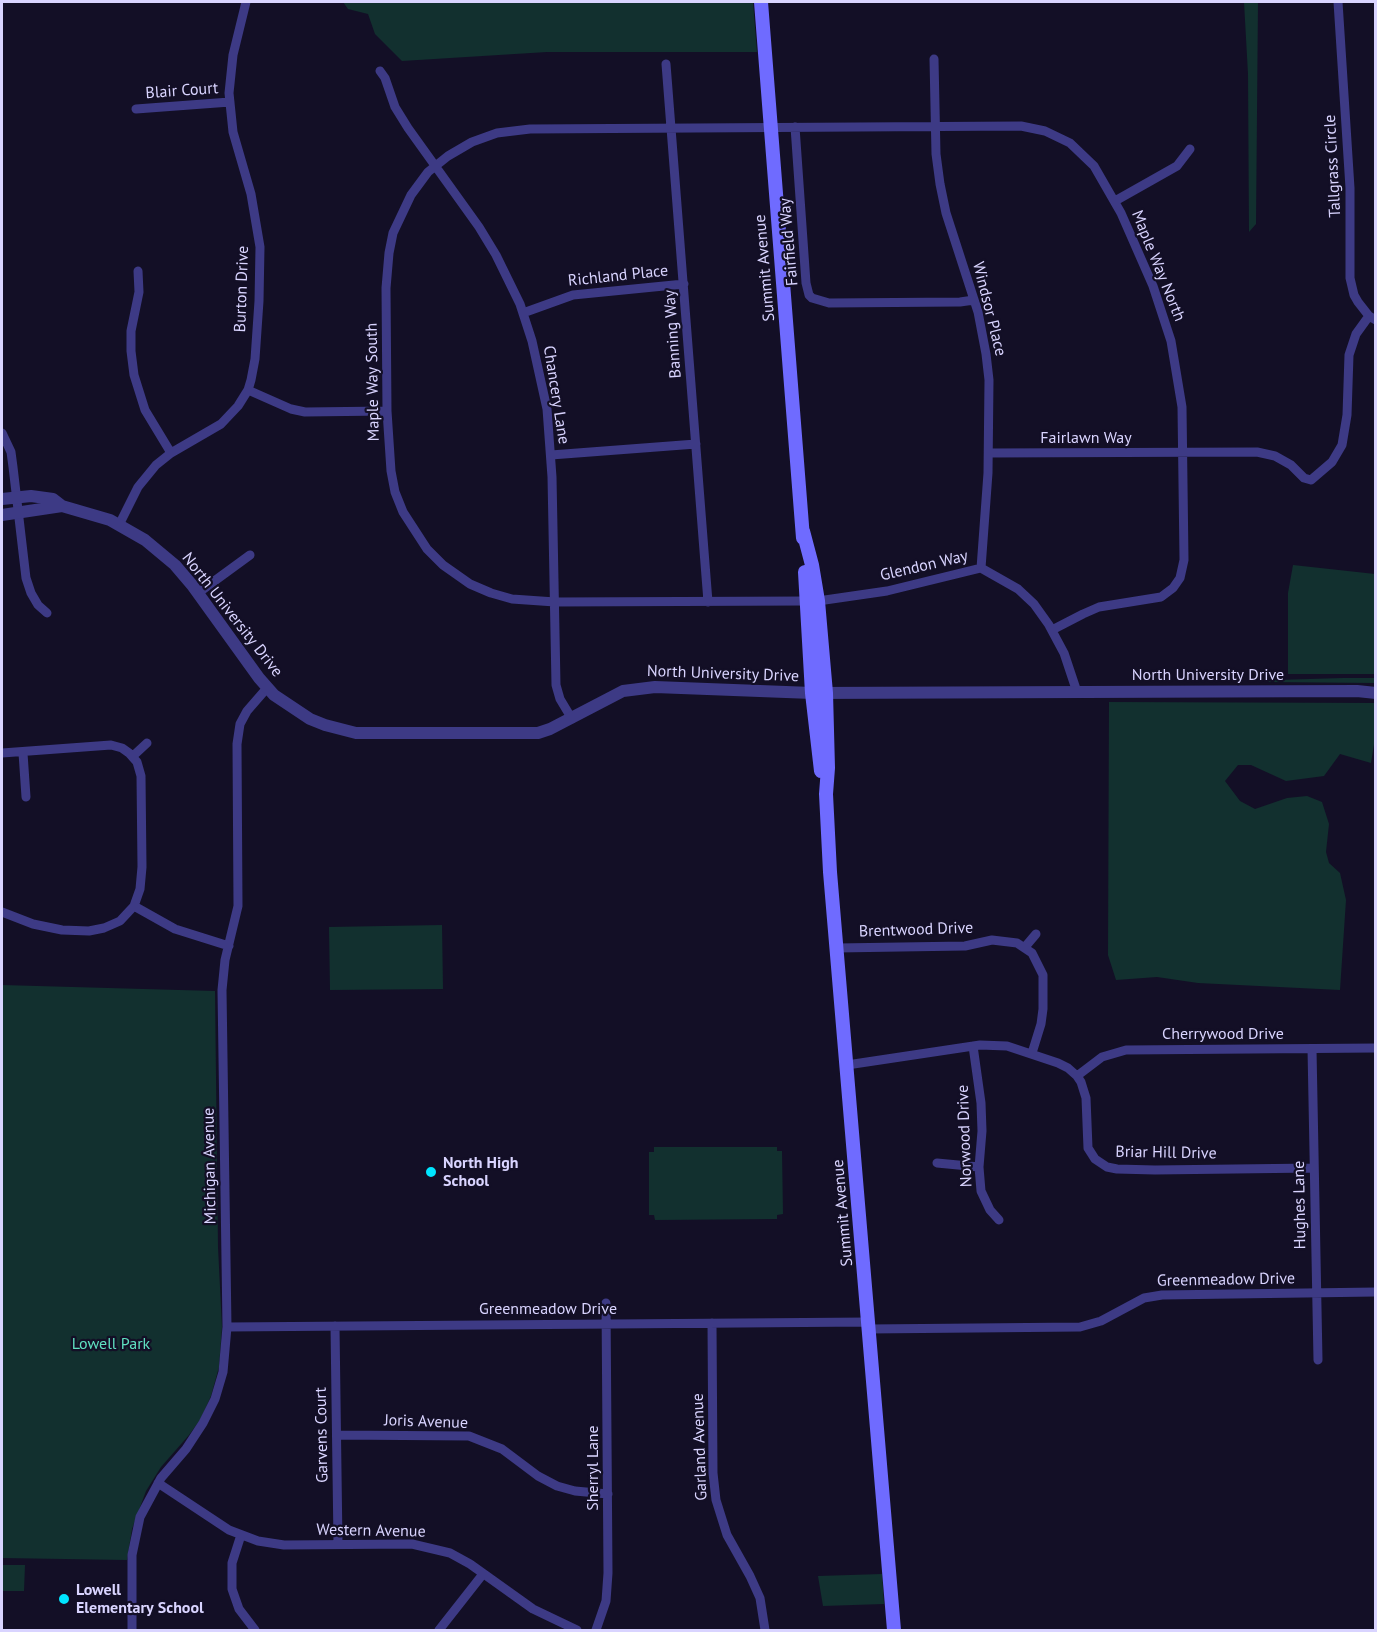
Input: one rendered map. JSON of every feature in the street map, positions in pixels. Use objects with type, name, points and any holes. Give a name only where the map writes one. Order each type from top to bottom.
[{"type":"main road","name":"Summit Avenue","points":[[761,2],[769,127],[803,531],[812,601],[819,693],[820,768],[826,794],[894,1630]]},
{"type":"street","name":"Burton Drive","points":[[119,525],[146,476],[171,453],[221,424],[231,415],[248,390],[255,359],[260,247],[251,194],[233,132],[230,102],[232,55],[246,2]]},
{"type":"street","name":"Tallgrass Circle","points":[[1338,2],[1350,188],[1350,278],[1354,294],[1372,318]]},
{"type":"street","name":"Windsor Place","points":[[934,59],[938,168],[946,213],[974,300],[986,354],[989,380],[989,453],[981,568]]},
{"type":"street","name":"Banning Way","points":[[666,64],[708,602]]},
{"type":"street","name":"Chancery Lane","points":[[383,75],[395,107],[496,255],[523,313],[535,349],[543,388],[551,455],[556,685],[560,699],[572,718]]},
{"type":"street","name":"Blair Court","points":[[136,109],[230,102]]},
{"type":"street","name":"Maple Way North","points":[[769,127],[1021,126],[1036,128],[1070,143],[1087,157],[1115,201],[1153,286],[1171,341],[1180,388],[1183,452],[1184,560],[1182,574],[1173,588],[1157,598],[1099,608],[1052,630]]},
{"type":"street","name":"Maple Way South","points":[[769,127],[512,130],[472,142],[435,166],[411,195],[396,224],[390,242],[386,288],[387,411],[391,471],[395,492],[408,521],[427,549],[459,577],[491,593],[512,599],[555,602],[812,601]]},
{"type":"street","name":"Fairfield Way","points":[[795,127],[806,283],[812,298],[829,303],[974,300]]},
{"type":"street","points":[[1115,201],[1177,166],[1190,149]]},
{"type":"street","points":[[138,271],[139,292],[131,331],[134,375],[145,410],[171,453]]},
{"type":"street","name":"Richland Place","points":[[523,313],[573,295],[684,284]]},
{"type":"street","name":"Fairlawn Way","points":[[989,453],[1257,452],[1284,460],[1309,481],[1332,462],[1342,445],[1347,415],[1349,356],[1356,334],[1372,318]]},
{"type":"street","points":[[248,390],[291,409],[305,412],[387,411]]},
{"type":"street","points":[[2,433],[11,452],[26,578],[38,605],[47,613]]},
{"type":"street","points":[[551,455],[696,444]]},
{"type":"street","name":"North University Drive","points":[[2,499],[32,496],[53,499],[62,506],[98,516],[119,525],[145,540],[165,556],[198,592],[267,688],[293,709],[310,719],[339,730],[370,735],[529,734],[550,729],[616,694],[637,688],[690,687],[819,693],[1376,693]]},
{"type":"street","name":"North University Drive","points":[[2,515],[62,506]]},
{"type":"street","points":[[198,592],[250,555]]},
{"type":"street","name":"Glendon Way","points":[[812,601],[887,591],[981,568],[1018,589],[1034,604],[1052,630],[1069,664],[1077,692]]},
{"type":"street","name":"Michigan Avenue","points":[[132,1630],[131,1565],[133,1544],[140,1517],[158,1483],[198,1431],[212,1407],[223,1372],[227,1327],[222,990],[223,975],[237,914],[238,735],[240,724],[247,711],[267,688]]},
{"type":"street","points":[[133,756],[147,743]]},
{"type":"street","points":[[2,753],[111,745],[122,748],[133,756],[139,766],[141,776],[142,867],[140,889],[134,906],[120,921],[104,928],[89,931],[62,930],[33,924],[2,912]]},
{"type":"street","points":[[23,753],[26,797]]},
{"type":"street","points":[[134,906],[175,929],[229,946]]},
{"type":"street","points":[[1032,1053],[1041,1024],[1044,983],[1041,968],[1032,953],[1025,947],[1036,934]]},
{"type":"street","name":"Brentwood Drive","points":[[837,948],[965,946],[1000,940],[1017,942],[1025,947]]},
{"type":"street","points":[[847,1065],[999,1044],[1032,1053],[1068,1068],[1077,1076]]},
{"type":"street","name":"Norwood Drive","points":[[973,1046],[981,1103],[982,1131],[979,1167],[981,1191],[990,1210],[999,1220]]},
{"type":"street","name":"Cherrywood Drive","points":[[1077,1076],[1102,1057],[1126,1050],[1376,1048]]},
{"type":"street","name":"Hughes Lane","points":[[1312,1049],[1318,1360]]},
{"type":"street","name":"Briar Hill Drive","points":[[1077,1076],[1082,1082],[1086,1098],[1088,1148],[1095,1159],[1107,1167],[1145,1170],[1314,1168]]},
{"type":"street","points":[[937,1163],[979,1167]]},
{"type":"street","name":"Greenmeadow Drive","points":[[227,1327],[712,1323],[1080,1326],[1101,1321],[1136,1301],[1154,1295],[1376,1292]]},
{"type":"street","name":"Sherryl Lane","points":[[596,1630],[608,1589],[606,1303]]},
{"type":"street","name":"Garland Avenue","points":[[712,1323],[713,1473],[716,1500],[727,1536],[760,1598],[765,1630]]},
{"type":"street","name":"Garvens Court","points":[[335,1326],[338,1544]]},
{"type":"street","name":"Joris Avenue","points":[[337,1435],[469,1436],[502,1449],[538,1476],[557,1486],[575,1491],[608,1494]]},
{"type":"street","name":"Western Avenue","points":[[158,1483],[241,1536],[275,1544],[412,1544],[436,1548],[457,1557],[533,1609],[577,1630]]},
{"type":"street","points":[[241,1536],[231,1563],[232,1589],[240,1609],[255,1630]]},
{"type":"street","points":[[439,1630],[483,1574]]},
{"type":"green space","points":[[343,2],[753,2],[757,52],[547,52],[402,61],[375,34],[368,14],[348,9]]},
{"type":"green space","points":[[1244,2],[1258,2],[1256,224],[1249,232],[1248,74]]},
{"type":"green space","points":[[1293,565],[1375,574],[1375,674],[1288,674],[1288,593]]},
{"type":"green space","points":[[1375,678],[1375,683],[1266,682],[1276,680]]},
{"type":"green space","points":[[1109,702],[1375,703],[1375,738],[1371,763],[1340,754],[1324,776],[1286,781],[1251,765],[1238,765],[1225,781],[1240,801],[1255,809],[1287,798],[1307,796],[1322,802],[1329,824],[1326,852],[1329,863],[1340,873],[1346,900],[1340,990],[1198,983],[1157,977],[1116,980],[1108,955]]},
{"type":"green space","points":[[442,925],[443,989],[330,990],[329,927]]},
{"type":"green space","name":"Lowell Park","points":[[2,985],[215,991],[218,1247],[222,1327],[219,1367],[211,1396],[200,1420],[161,1467],[146,1491],[132,1529],[127,1560],[2,1558]]},
{"type":"green space","points":[[654,1147],[777,1147],[777,1151],[782,1151],[783,1214],[777,1215],[777,1219],[655,1220],[654,1215],[649,1215],[649,1152],[654,1152]]},
{"type":"green space","points":[[2,1565],[25,1565],[24,1591],[2,1591]]},
{"type":"green space","points":[[882,1574],[884,1604],[823,1606],[818,1576]]},
{"type":"place","name":"North High School","points":[[431,1172]]},
{"type":"place","name":"Lowell Elementary School","points":[[64,1599]]}]
